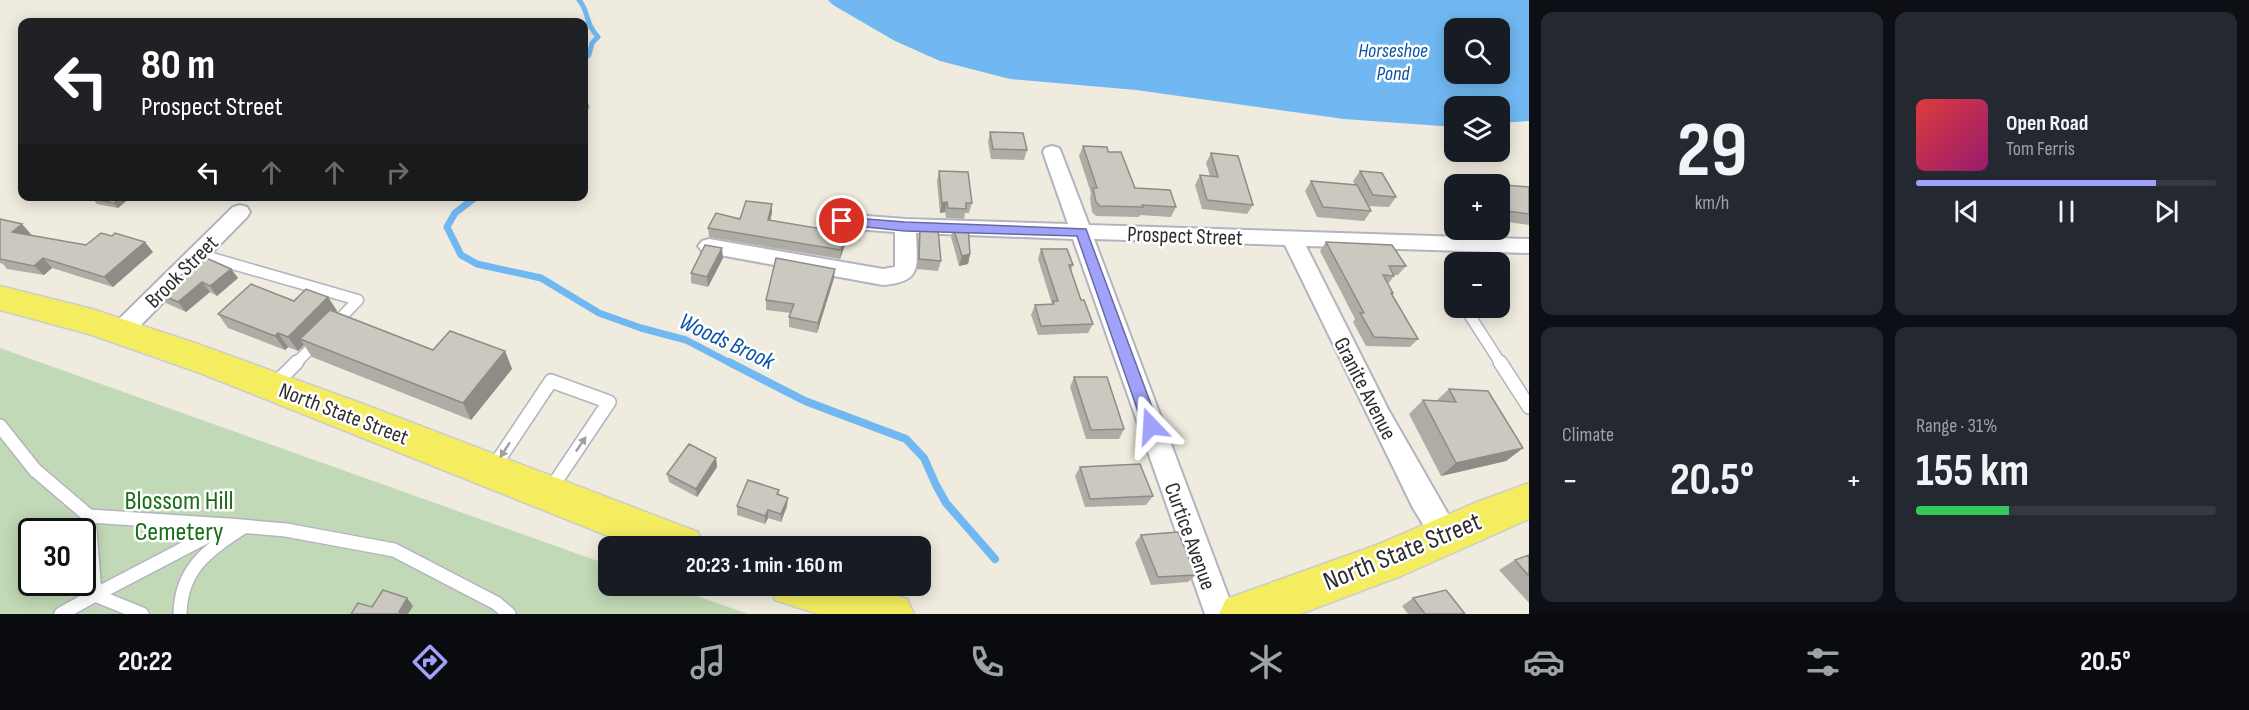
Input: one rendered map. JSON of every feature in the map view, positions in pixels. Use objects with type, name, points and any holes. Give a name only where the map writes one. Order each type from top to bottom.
[{"type":"main road","name":"North State Street","points":[[0,298],[32,304],[122,330],[274,386],[657,536]]},
{"type":"main road","name":"North State Street","points":[[1241,614],[1386,562],[1529,501]]},
{"type":"main road","points":[[829,596],[892,614]]},
{"type":"street","name":"Curtice Avenue","points":[[1052,152],[1220,614]]},
{"type":"street","name":"Brook Street","points":[[122,330],[240,212]]},
{"type":"street","name":"Prospect Street","points":[[842,221],[905,226],[1529,246]]},
{"type":"street","points":[[709,246],[854,273],[883,277],[897,276],[906,270],[905,226]]},
{"type":"street","name":"Granite Avenue","points":[[1292,239],[1379,416],[1445,535]]},
{"type":"lane","points":[[198,254],[358,300],[274,386]]},
{"type":"lane","points":[[1471,318],[1529,407]]},
{"type":"lane","points":[[492,471],[551,381],[609,402],[549,493]]},
{"type":"lane","points":[[0,426],[35,470],[88,516],[286,530],[394,550],[496,609],[509,614]]},
{"type":"lane","points":[[96,594],[229,525]]},
{"type":"lane","points":[[180,614],[179,603],[184,579],[210,550],[245,526]]},
{"type":"lane","points":[[61,614],[92,596]]},
{"type":"lane","points":[[96,596],[142,614]]},
{"type":"green space","name":"Blossom Hill Cemetery","points":[[0,348],[598,561],[598,596],[697,596],[748,614],[0,614]]},
{"type":"water","name":"Horseshoe Pond","points":[[828,0],[1529,0],[1529,121],[1510,122],[1510,96],[1444,96],[1444,126],[1344,119],[1136,90],[1010,79],[940,61],[895,41]]},
{"type":"building","points":[[990,132],[1023,133],[1027,150],[993,149]]},
{"type":"building","points":[[1083,146],[1107,147],[1108,152],[1121,152],[1135,188],[1170,190],[1176,207],[1100,206],[1096,202],[1093,188],[1097,188]]},
{"type":"building","points":[[1211,153],[1238,156],[1253,205],[1207,200],[1200,175],[1218,177]]},
{"type":"building","points":[[939,171],[968,172],[972,203],[966,203],[966,209],[948,208],[947,202],[942,203]]},
{"type":"building","points":[[1360,171],[1382,173],[1396,197],[1373,195]]},
{"type":"building","points":[[1311,181],[1357,185],[1371,211],[1323,207]]},
{"type":"building","points":[[1510,186],[1529,187],[1529,214],[1510,211]]},
{"type":"building","points":[[746,201],[772,204],[768,220],[847,233],[841,250],[708,228],[716,213],[740,219]]},
{"type":"building","points":[[0,219],[22,224],[12,232],[86,245],[101,233],[112,236],[115,233],[145,242],[104,277],[43,258],[34,266],[0,259]]},
{"type":"building","points":[[953,227],[968,227],[970,254],[962,256]]},
{"type":"building","points":[[920,229],[938,230],[941,261],[919,259]]},
{"type":"building","points":[[1326,242],[1392,245],[1406,266],[1389,266],[1394,276],[1383,275],[1418,339],[1374,337],[1360,313],[1364,313]]},
{"type":"building","points":[[705,245],[722,248],[707,277],[691,273]]},
{"type":"building","points":[[1041,249],[1067,249],[1073,265],[1069,265],[1081,300],[1084,300],[1093,324],[1041,326],[1035,305],[1054,304],[1053,301],[1058,301]]},
{"type":"building","points":[[204,257],[231,269],[210,286],[202,282],[178,302],[158,293]]},
{"type":"building","points":[[776,258],[835,269],[818,323],[789,317],[794,304],[766,300]]},
{"type":"building","points":[[251,284],[294,301],[306,289],[328,297],[288,337],[278,333],[275,336],[218,314]]},
{"type":"building","points":[[330,310],[433,350],[450,331],[505,351],[463,403],[300,339]]},
{"type":"building","points":[[1074,377],[1107,377],[1124,429],[1091,430]]},
{"type":"building","points":[[1449,389],[1488,391],[1523,448],[1456,463],[1423,400],[1456,402]]},
{"type":"building","points":[[689,444],[716,458],[696,489],[667,474]]},
{"type":"building","points":[[1140,464],[1153,496],[1090,499],[1080,467]]},
{"type":"building","points":[[748,480],[779,490],[777,494],[788,498],[781,514],[768,510],[765,516],[737,506]]},
{"type":"building","points":[[1178,532],[1196,575],[1158,577],[1141,535]]},
{"type":"building","points":[[1529,555],[1529,576],[1515,560]]},
{"type":"building","points":[[383,590],[407,598],[399,612],[405,614],[351,614],[358,603],[372,607]]},
{"type":"building","points":[[1446,590],[1465,614],[1425,614],[1413,598]]},
{"type":"waterway","name":"Woods Brook","points":[[579,0],[588,18]]},
{"type":"waterway","name":"Woods Brook","points":[[588,18],[598,37],[592,43],[588,56]]},
{"type":"waterway","name":"Woods Brook","points":[[471,201],[455,213],[447,227],[461,255],[477,264],[541,278],[599,313],[641,328],[686,340],[732,364]]},
{"type":"waterway","name":"Woods Brook","points":[[729,362],[805,401],[906,439],[924,458],[946,503],[995,559]]},
{"type":"route","points":[[842,221],[905,226],[1082,232],[1151,426]]}]
